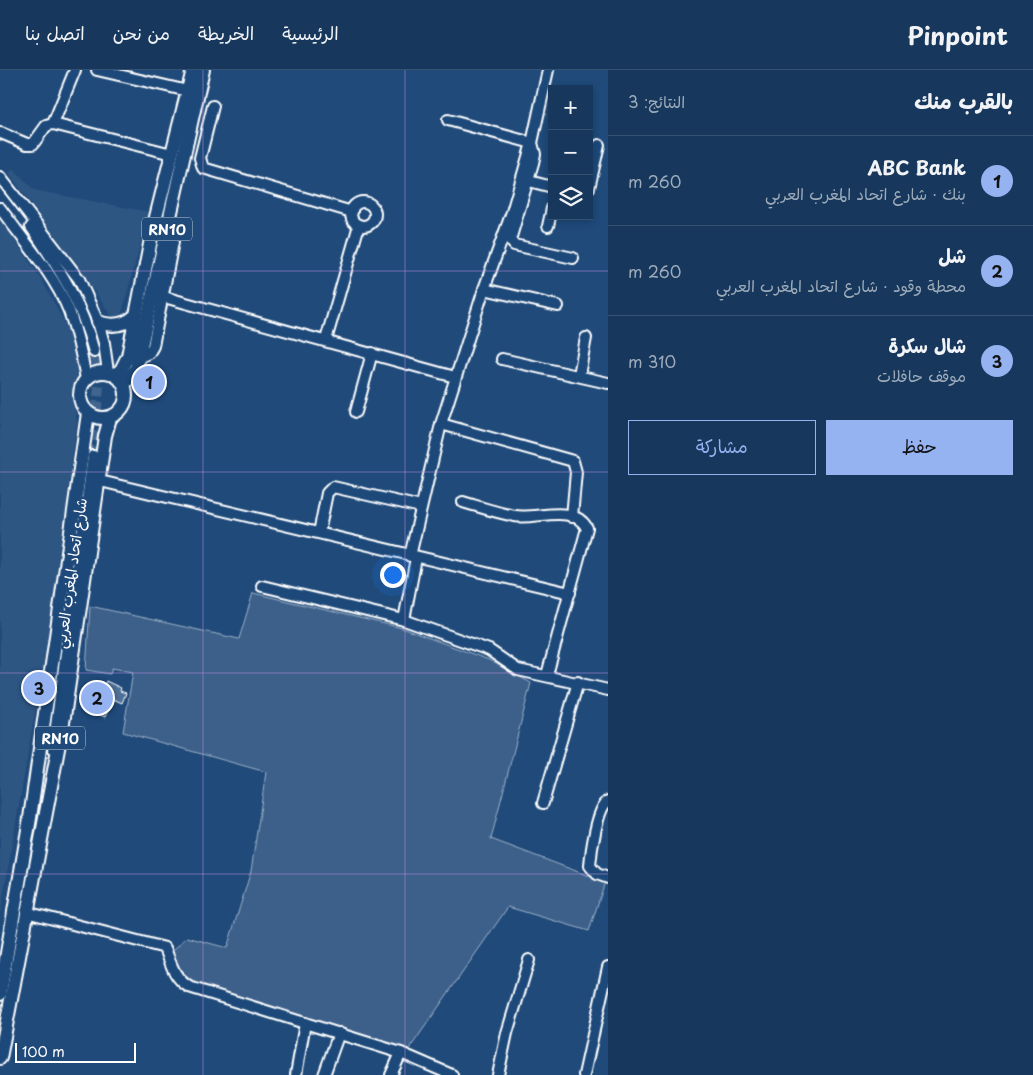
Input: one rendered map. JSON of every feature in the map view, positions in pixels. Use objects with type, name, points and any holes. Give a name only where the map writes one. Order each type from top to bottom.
[{"type":"main road","name":"RN10","points":[[111,374],[125,364],[172,154],[193,70]]},
{"type":"main road","name":"RN10","points":[[110,418],[116,415],[125,404],[126,392],[124,385],[134,373],[203,70]]},
{"type":"main road","points":[[98,322],[114,326],[129,321],[135,316]]},
{"type":"main road","points":[[86,379],[96,373],[111,374],[124,385]]},
{"type":"main road","name":"RN10","points":[[86,379],[80,396],[88,413]]},
{"type":"main road","points":[[88,413],[96,418],[110,418]]},
{"type":"main road","name":"شارع اتحاد المغرب العربي","points":[[0,994],[30,818],[88,413]]},
{"type":"main road","name":"شارع اتحاد المغرب العربي","points":[[0,1058],[43,821],[66,708],[105,436],[110,418]]},
{"type":"street","points":[[53,124],[75,70]]},
{"type":"street","points":[[97,70],[188,91]]},
{"type":"street","points":[[404,620],[421,506],[441,424],[484,289],[512,212],[532,143],[548,70]]},
{"type":"street","points":[[212,106],[200,158],[203,168],[352,212]]},
{"type":"street","points":[[448,120],[532,143]]},
{"type":"street","points":[[1,133],[27,144],[33,144],[46,126],[53,124],[172,154]]},
{"type":"street","points":[[532,143],[535,154],[529,181],[510,240],[511,243],[573,258]]},
{"type":"street","points":[[592,175],[599,145]]},
{"type":"street","points":[[0,176],[78,279],[98,322],[111,374]]},
{"type":"street","points":[[529,181],[548,186]]},
{"type":"street","points":[[0,183],[70,287],[82,310],[94,352]]},
{"type":"street","points":[[360,202],[369,203],[375,210],[372,222],[359,225],[353,220],[352,212],[360,202]]},
{"type":"street","points":[[0,208],[56,286],[68,310],[80,346],[86,379]]},
{"type":"street","points":[[548,226],[549,220]]},
{"type":"street","points":[[326,340],[359,225]]},
{"type":"street","points":[[138,358],[149,353],[153,346],[164,297],[173,242],[166,233]]},
{"type":"street","points":[[484,289],[558,306]]},
{"type":"street","points":[[164,297],[455,377]]},
{"type":"street","points":[[579,375],[586,338]]},
{"type":"street","points":[[356,412],[372,353]]},
{"type":"street","points":[[502,358],[608,383]]},
{"type":"street","points":[[441,424],[573,461],[576,472],[572,517]]},
{"type":"street","points":[[43,821],[93,456]]},
{"type":"street","points":[[100,481],[413,557],[570,592]]},
{"type":"street","points":[[319,533],[327,493],[333,487],[421,506]]},
{"type":"street","points":[[463,502],[521,517],[547,513],[572,517],[587,528],[547,676]]},
{"type":"street","points":[[262,586],[404,620],[489,650],[518,670],[608,690]]},
{"type":"street","points":[[543,803],[578,682]]},
{"type":"street","points":[[608,801],[603,805],[600,814],[590,866],[597,874],[608,878]]},
{"type":"street","points":[[26,912],[165,948],[175,974],[180,982],[189,987],[401,1053],[452,1075]]},
{"type":"street","points":[[498,1075],[507,1033],[529,960]]},
{"type":"street","points":[[584,1075],[608,967]]},
{"type":"street","points":[[296,1075],[305,1023]]},
{"type":"street","points":[[324,1075],[339,1034]]},
{"type":"street","points":[[391,1075],[401,1053]]},
{"type":"shaded area","points":[[14,169],[34,190],[149,212],[121,316],[112,316],[9,173]]},
{"type":"shaded area","points":[[0,219],[42,280],[68,330],[77,369],[77,377],[72,393],[77,422],[52,614],[0,915]]},
{"type":"shaded area","points":[[253,593],[402,628],[489,660],[531,683],[491,839],[605,882],[589,931],[508,907],[408,1051],[196,984],[182,973],[172,951],[187,937],[227,948],[251,871],[266,772],[123,732],[133,672],[112,668],[110,674],[86,670],[90,606],[239,639]]},
{"type":"building","points":[[95,681],[104,685],[106,681],[121,688],[120,691],[126,693],[122,703],[113,699],[105,717],[80,706],[85,695],[88,697]]},
{"type":"tunnel","points":[[93,456],[99,386],[94,352]]},
{"type":"place","name":"ABC Bank","points":[[149,382]]},
{"type":"place","name":"شال سكرة","points":[[39,688]]},
{"type":"place","name":"شل","points":[[97,698]]}]
